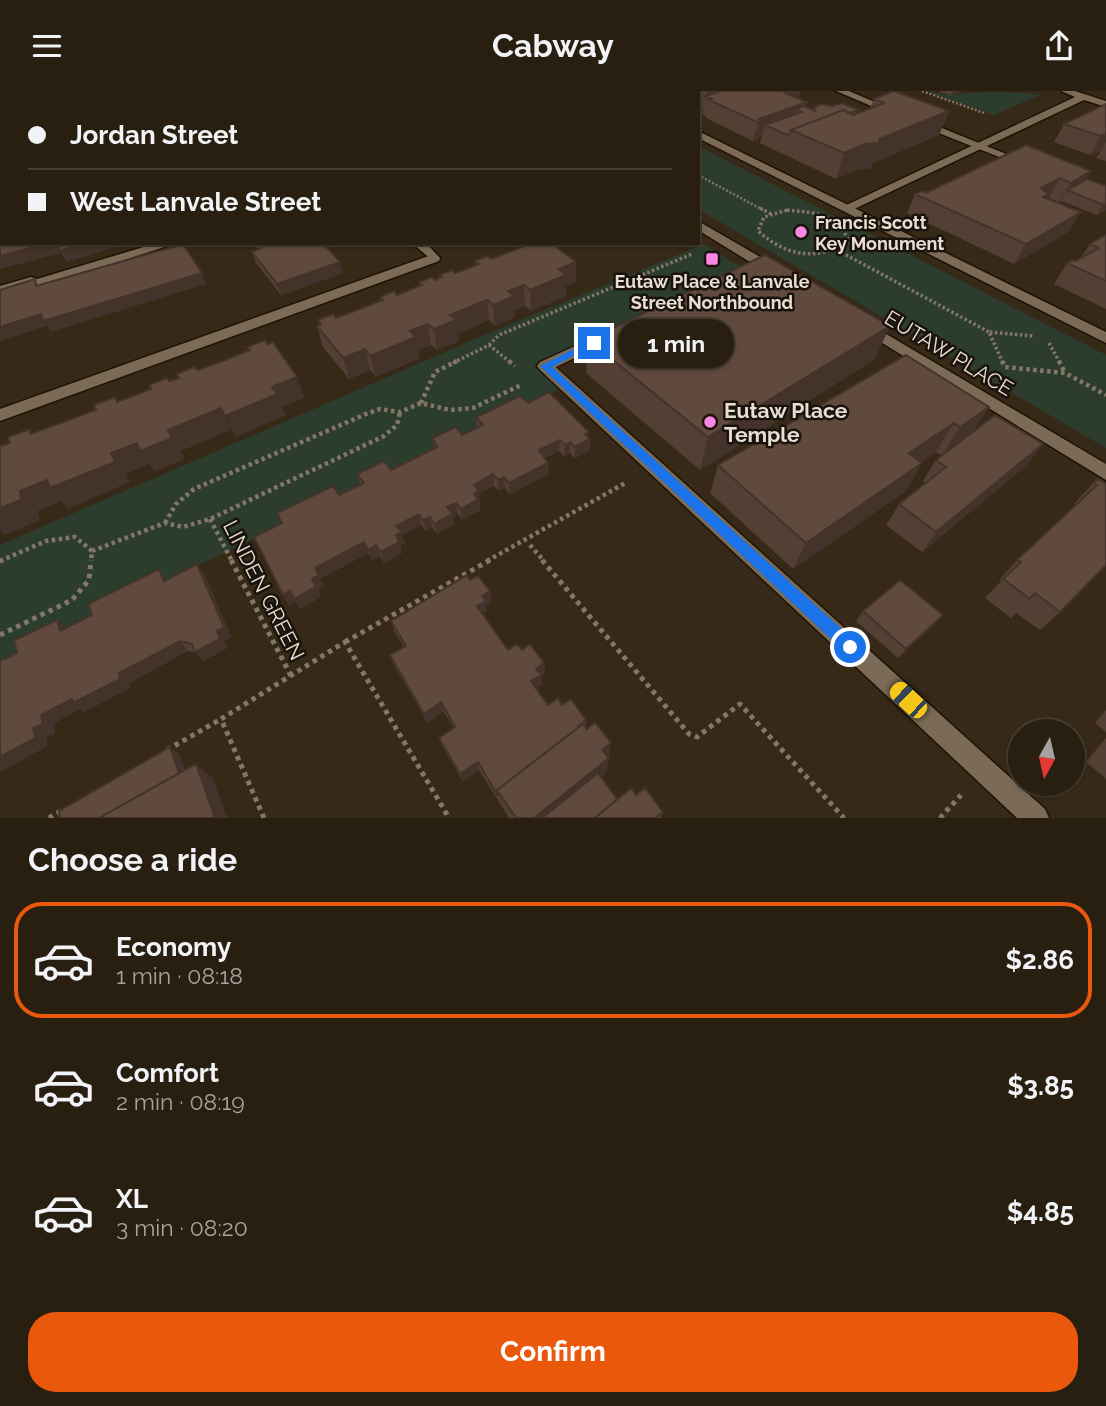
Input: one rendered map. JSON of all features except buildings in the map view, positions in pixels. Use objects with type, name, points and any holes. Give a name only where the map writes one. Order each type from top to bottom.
[{"type":"street","points":[[841,91],[1034,167]]},
{"type":"street","points":[[1066,91],[1106,104]]},
{"type":"street","points":[[867,101],[886,93]]},
{"type":"street","points":[[846,208],[1083,97]]},
{"type":"street","points":[[700,135],[1106,338]]},
{"type":"street","points":[[700,226],[786,278]]},
{"type":"street","points":[[0,291],[31,281],[32,285],[165,245]]},
{"type":"street","points":[[0,415],[434,257],[420,245]]},
{"type":"street","points":[[741,274],[762,264]]},
{"type":"street","name":"EUTAW PLACE","points":[[857,321],[1106,473]]},
{"type":"street","points":[[618,331],[538,373],[654,467],[1035,818]]},
{"type":"path","points":[[922,91],[995,117]]},
{"type":"path","points":[[700,176],[771,215]]},
{"type":"path","points":[[787,210],[817,213],[841,225],[849,241],[837,250],[804,255],[774,246],[758,231],[764,217],[771,215],[787,210]]},
{"type":"path","points":[[421,403],[435,372],[489,345],[499,335],[702,249]]},
{"type":"path","points":[[837,250],[989,332],[1034,336]]},
{"type":"path","points":[[989,332],[1005,367],[1065,373],[1106,395]]},
{"type":"path","points":[[1046,337],[1065,373]]},
{"type":"path","points":[[489,345],[525,374]]},
{"type":"path","points":[[164,523],[176,504],[194,489],[366,414],[380,409],[400,412],[421,403],[446,412],[466,410],[482,405],[538,373]]},
{"type":"path","points":[[92,551],[164,523],[183,527],[210,519],[384,436],[397,425],[400,412]]},
{"type":"path","name":"LINDEN GREEN","points":[[164,752],[345,642],[654,467]]},
{"type":"path","name":"LINDEN GREEN","points":[[210,519],[291,675]]},
{"type":"path","points":[[0,561],[46,541],[75,537],[92,551]]},
{"type":"path","points":[[530,545],[689,734],[697,737],[740,704],[844,818]]},
{"type":"path","points":[[0,635],[72,600],[89,580],[92,551]]},
{"type":"path","points":[[345,642],[449,818]]},
{"type":"path","points":[[221,719],[264,818]]},
{"type":"path","points":[[49,818],[72,805]]},
{"type":"green space","points":[[926,91],[950,95],[996,92],[1040,95],[994,115]]},
{"type":"green space","points":[[700,147],[1106,355],[1106,448],[700,210]]},
{"type":"green space","points":[[704,244],[744,269],[549,362],[567,386],[0,662],[0,545],[489,333]]},
{"type":"place","name":"Francis Scott Key Monument","points":[[801,232]]},
{"type":"place","name":"Eutaw Place & Lanvale Street Northbound","points":[[712,259]]},
{"type":"place","name":"Eutaw Place Temple","points":[[710,422]]},
{"type":"route","points":[[594,343],[545,366],[850,647]]}]
